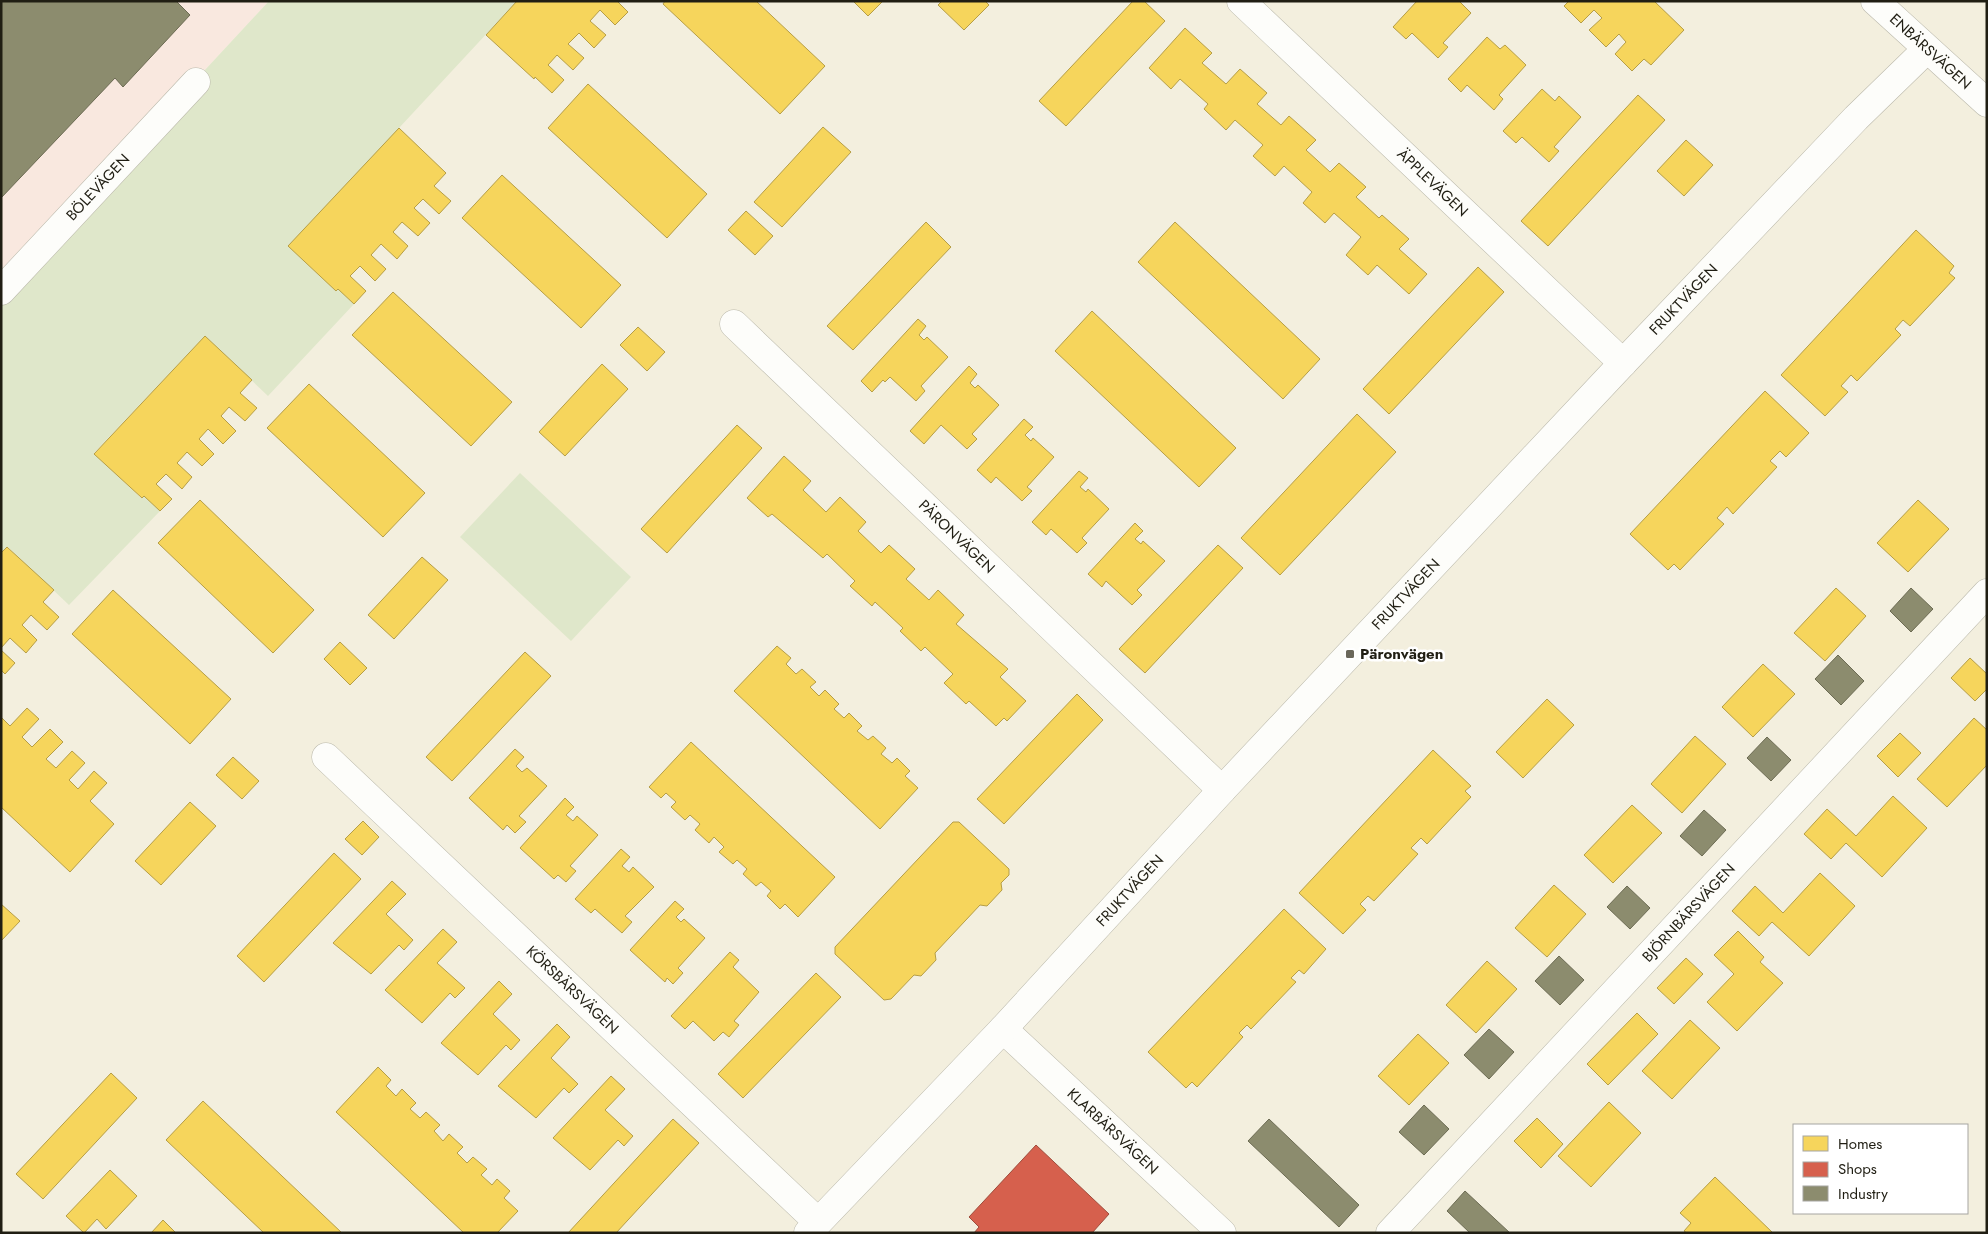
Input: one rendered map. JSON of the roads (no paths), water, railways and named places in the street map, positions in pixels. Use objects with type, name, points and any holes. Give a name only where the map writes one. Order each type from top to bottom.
[{"type":"street","name":"ÄPPLEVÄGEN","points":[[1241,1],[1623,363]]},
{"type":"street","name":"ENBÄRSVÄGEN","points":[[1875,1],[1987,103]]},
{"type":"street","name":"FRUKTVÄGEN","points":[[813,1227],[1003,1029],[1222,790],[1623,363],[1856,118],[1927,49]]},
{"type":"street","name":"BÖLEVÄGEN","points":[[1,291],[196,82]]},
{"type":"street","name":"PÄRONVÄGEN","points":[[734,324],[1222,790]]},
{"type":"street","name":"BJÖRNBÄRSVÄGEN","points":[[1390,1233],[1987,594]]},
{"type":"street","name":"KÖRSBÄRSVÄGEN","points":[[326,757],[813,1227]]},
{"type":"street","name":"KLARBÄRSVÄGEN","points":[[1003,1029],[1222,1233]]},
{"type":"place","name":"Päronvägen","points":[[1350,654]]}]
